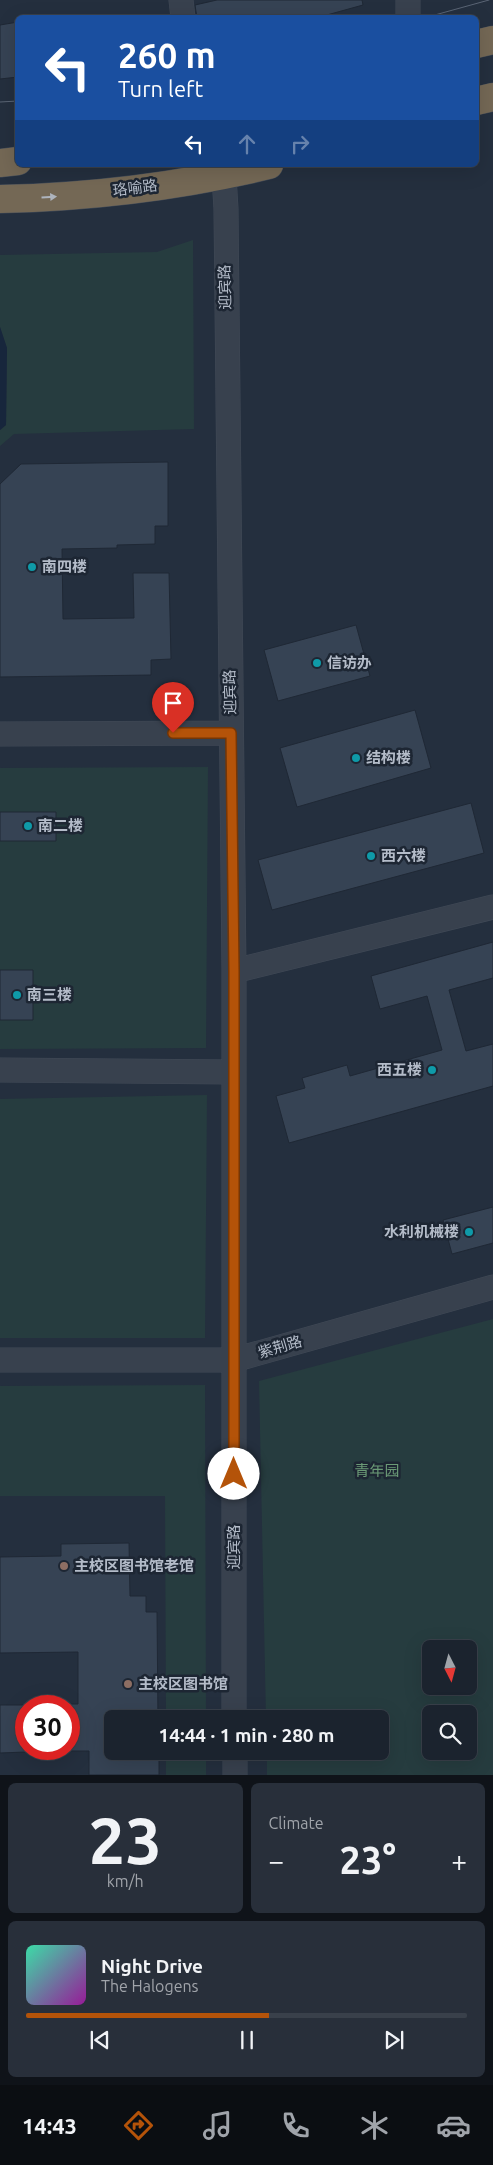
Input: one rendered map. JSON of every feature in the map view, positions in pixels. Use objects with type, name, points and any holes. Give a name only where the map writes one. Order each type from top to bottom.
[{"type":"highway","points":[[479,43],[493,40]]},
{"type":"highway","points":[[479,100],[493,97]]},
{"type":"highway","points":[[0,163],[15,161]]},
{"type":"highway","name":"珞喻路","points":[[0,199],[49,198],[224,176],[261,167]]},
{"type":"street","points":[[181,0],[183,15]]},
{"type":"street","points":[[408,0],[408,15]]},
{"type":"street","name":"迎宾路","points":[[224,176],[226,209],[234,971],[234,1710]]},
{"type":"street","points":[[0,734],[231,733]]},
{"type":"street","points":[[234,971],[493,906]]},
{"type":"street","points":[[0,1070],[234,1072]]},
{"type":"street","name":"紫荆路","points":[[0,1360],[234,1360],[493,1287]]},
{"type":"street","points":[[234,1760],[234,1775]]},
{"type":"green space","points":[[193,240],[194,429],[14,434],[0,446],[0,430],[6,425],[7,348],[0,327],[0,255],[157,252]]},
{"type":"green space","points":[[208,767],[206,1048],[0,1049],[0,768]]},
{"type":"green space","points":[[207,1095],[205,1338],[0,1338],[0,1099]]},
{"type":"green space","name":"青年园","points":[[493,1319],[493,1775],[267,1775],[267,1760],[389,1760],[389,1710],[266,1710],[259,1381]]},
{"type":"green space","points":[[205,1385],[206,1710],[166,1710],[165,1496],[0,1496],[0,1386]]},
{"type":"green space","points":[[166,1760],[206,1760],[206,1775],[166,1775]]},
{"type":"water","points":[[0,327],[7,348],[6,425],[0,430]]},
{"type":"building","points":[[217,0],[362,0],[363,5],[327,15],[197,15],[195,5]]},
{"type":"building","points":[[15,22],[15,77],[0,79],[0,25]]},
{"type":"building","name":"南四楼","points":[[168,462],[168,526],[155,526],[155,544],[117,545],[117,548],[62,549],[63,619],[134,618],[133,573],[169,573],[171,659],[151,660],[151,675],[0,677],[0,484],[21,464]]},
{"type":"building","name":"信访办","points":[[356,625],[370,676],[278,701],[264,650]]},
{"type":"building","name":"结构楼","points":[[415,710],[431,768],[297,807],[280,748]]},
{"type":"building","name":"西六楼","points":[[471,803],[484,853],[272,910],[258,860]]},
{"type":"building","name":"南二楼","points":[[0,812],[56,812],[56,841],[0,841]]},
{"type":"building","name":"西五楼","points":[[493,942],[493,978],[449,990],[466,1051],[493,1044],[493,1086],[289,1143],[276,1096],[305,1088],[302,1078],[347,1065],[350,1076],[442,1050],[427,996],[380,1009],[371,976]]},
{"type":"building","name":"南三楼","points":[[0,970],[33,970],[33,1020],[0,1020]]},
{"type":"building","name":"水利机械楼","points":[[493,1207],[493,1243],[452,1254],[443,1220]]},
{"type":"building","name":"主校区图书馆","points":[[129,1543],[130,1596],[146,1596],[146,1612],[157,1612],[158,1710],[104,1710],[104,1760],[159,1760],[159,1775],[89,1775],[89,1751],[80,1751],[78,1652],[0,1653],[0,1557],[61,1556],[61,1544]]},
{"type":"building","points":[[0,1705],[15,1705],[15,1752],[0,1753]]},
{"type":"tram line","points":[[435,15],[489,0]]},
{"type":"tram line","points":[[0,102],[15,101]]},
{"type":"place","name":"南四楼","points":[[32,567]]},
{"type":"place","name":"信访办","points":[[317,663]]},
{"type":"place","name":"结构楼","points":[[356,758]]},
{"type":"place","name":"南二楼","points":[[28,826]]},
{"type":"place","name":"西六楼","points":[[371,856]]},
{"type":"place","name":"南三楼","points":[[17,995]]},
{"type":"place","name":"西五楼","points":[[432,1070]]},
{"type":"place","name":"水利机械楼","points":[[469,1232]]},
{"type":"place","name":"主校区图书馆老馆","points":[[64,1566]]},
{"type":"place","name":"主校区图书馆","points":[[128,1684]]},
{"type":"route","points":[[173,733],[231,733],[234,971],[234,1474]]}]
